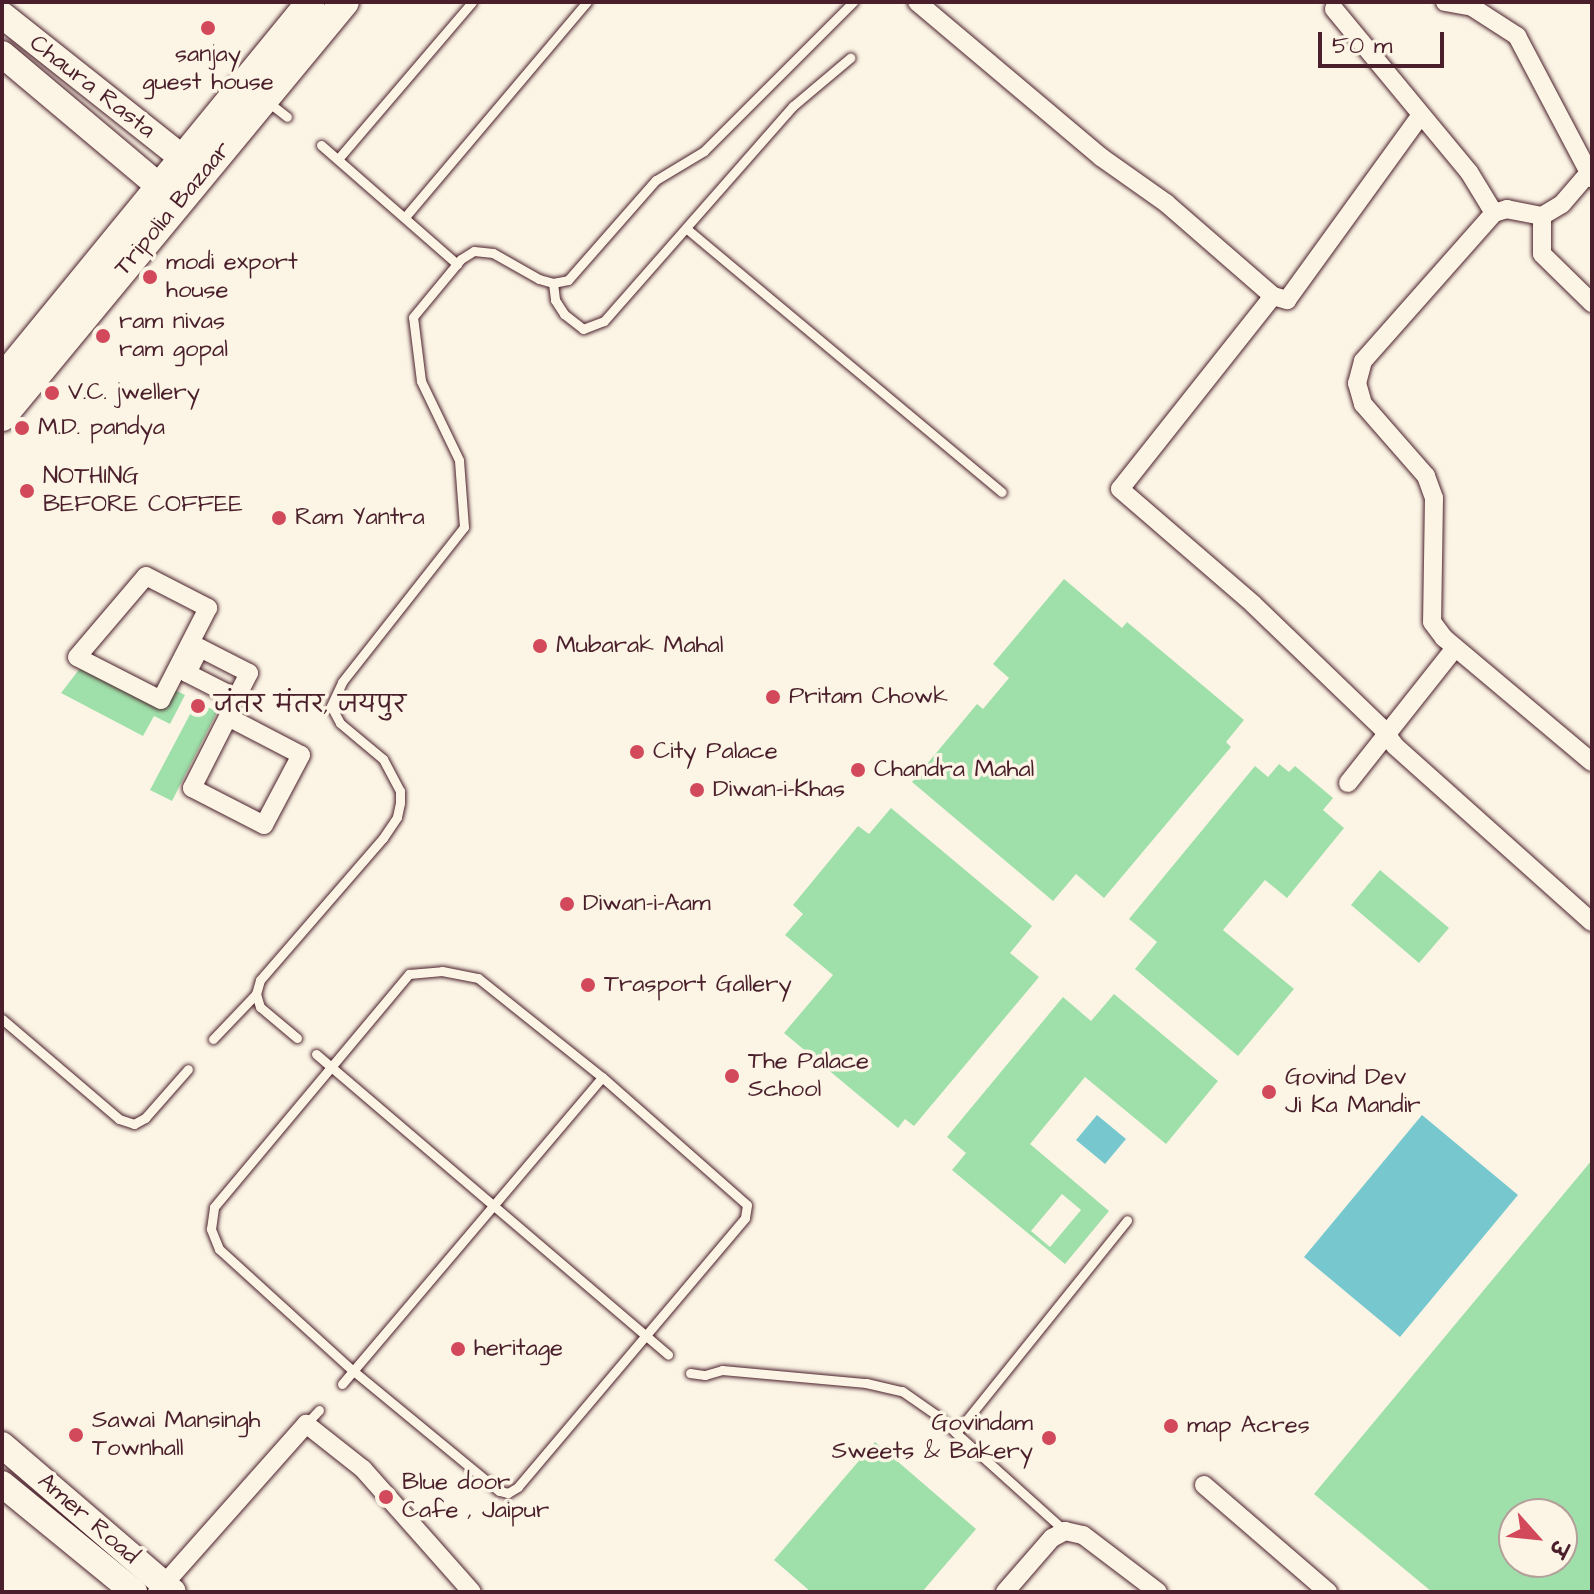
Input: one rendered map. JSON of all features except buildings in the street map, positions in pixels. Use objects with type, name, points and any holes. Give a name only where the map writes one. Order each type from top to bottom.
[{"type":"main road","name":"Tripolia Bazaar","points":[[2,417],[311,2]]},
{"type":"main road","name":"Tripolia Bazaar","points":[[192,165],[264,99],[345,2]]},
{"type":"main road","name":"Tripolia Bazaar","points":[[2,379],[169,194]]},
{"type":"street","points":[[917,2],[1101,157],[1166,203],[1273,296],[1287,300],[1421,115]]},
{"type":"street","points":[[1445,2],[1472,7],[1517,36],[1591,174],[1562,204],[1542,216],[1507,209],[1494,213],[1363,361],[1357,383],[1363,404],[1426,476],[1434,498],[1432,622],[1455,648],[1592,762]]},
{"type":"street","points":[[1334,9],[1469,172],[1494,213]]},
{"type":"street","name":"Chaura Rasta","points":[[2,15],[192,165]]},
{"type":"street","name":"Chaura Rasta","points":[[2,54],[169,194]]},
{"type":"street","points":[[1542,216],[1542,254],[1592,303]]},
{"type":"street","points":[[1273,296],[1120,489],[1253,604],[1512,853],[1592,922]]},
{"type":"street","points":[[146,576],[208,608],[161,700],[77,657],[146,576]]},
{"type":"street","points":[[1348,783],[1455,648]]},
{"type":"street","points":[[228,717],[301,755],[264,825],[192,788],[228,717]]},
{"type":"street","points":[[165,1589],[313,1417],[472,1592]]},
{"type":"street","name":"Amer Road","points":[[2,1445],[165,1589]]},
{"type":"street","name":"Amer Road","points":[[2,1484],[134,1592]]},
{"type":"street","points":[[1204,1485],[1328,1592]]},
{"type":"street","points":[[1005,1592],[1052,1538],[1065,1531],[1083,1535],[1158,1592]]},
{"type":"lane","points":[[338,159],[472,2]]},
{"type":"lane","points":[[405,217],[587,2]]},
{"type":"lane","points":[[213,1039],[256,994],[260,980],[275,961],[383,838],[397,817],[400,791],[383,759],[340,723],[331,706],[342,682],[464,527],[459,460],[421,381],[413,317],[457,264],[474,251],[493,253],[539,279],[553,283],[568,280],[656,180],[704,151],[853,2]]},
{"type":"lane","points":[[553,283],[555,300],[564,314],[583,329],[596,327],[687,229],[793,106],[850,58]]},
{"type":"lane","points":[[264,99],[287,117]]},
{"type":"lane","points":[[321,145],[457,264]]},
{"type":"lane","points":[[687,229],[1002,492]]},
{"type":"lane","points":[[442,971],[478,978],[602,1077],[747,1205],[745,1218],[518,1487],[508,1493],[499,1491],[352,1370],[219,1249],[211,1229],[214,1207],[332,1067],[409,974],[442,971]]},
{"type":"lane","points":[[256,994],[260,1007],[297,1038]]},
{"type":"lane","points":[[2,1019],[119,1119],[134,1124],[145,1118],[188,1069]]},
{"type":"lane","points":[[316,1054],[668,1355]]},
{"type":"lane","points":[[342,1384],[602,1077]]},
{"type":"lane","points":[[956,1433],[1127,1220]]},
{"type":"lane","points":[[690,1373],[705,1375],[722,1370],[878,1385],[902,1391],[956,1433],[1065,1531]]},
{"type":"green space","points":[[1064,579],[1122,628],[1127,622],[1244,720],[1226,742],[1231,747],[1104,898],[1076,874],[1053,901],[912,782],[977,704],[983,709],[1009,678],[993,664]]},
{"type":"green space","points":[[81,667],[155,704],[165,685],[185,695],[170,724],[154,716],[143,736],[61,693]]},
{"type":"green space","points":[[197,701],[217,712],[172,801],[150,790]]},
{"type":"green space","points":[[1279,764],[1289,772],[1295,766],[1333,798],[1323,810],[1344,828],[1287,898],[1265,880],[1223,930],[1294,989],[1238,1056],[1135,969],[1157,942],[1129,919],[1255,766],[1268,777]]},
{"type":"green space","points":[[891,808],[1032,926],[1010,953],[1039,977],[914,1126],[905,1119],[898,1128],[784,1033],[833,975],[785,935],[803,914],[793,905],[858,826],[869,834]]},
{"type":"green space","points":[[1380,870],[1449,928],[1419,963],[1351,905]]},
{"type":"green space","points":[[1114,994],[1218,1081],[1166,1144],[1085,1077],[1030,1144],[1109,1211],[1065,1264],[952,1170],[966,1153],[947,1137],[1063,997],[1091,1021]],"holes":[[[1062,1194],[1081,1210],[1050,1247],[1031,1231]]]},
{"type":"green space","points":[[1592,1160],[1592,1592],[1432,1592],[1314,1494]]},
{"type":"green space","points":[[875,1442],[976,1529],[922,1592],[811,1592],[774,1560]]},
{"type":"water","points":[[1097,1115],[1126,1139],[1105,1164],[1076,1140]]},
{"type":"water","points":[[1422,1115],[1518,1195],[1400,1337],[1304,1257]]},
{"type":"place","name":"sanjay guest house","points":[[208,28]]},
{"type":"place","name":"modi export house","points":[[150,277]]},
{"type":"place","name":"ram nivas ram gopal","points":[[103,336]]},
{"type":"place","name":"V.C. jwellery","points":[[52,393]]},
{"type":"place","name":"M.D. pandya","points":[[22,428]]},
{"type":"place","name":"NOTHING BEFORE COFFEE","points":[[27,491]]},
{"type":"place","name":"Ram Yantra","points":[[279,518]]},
{"type":"place","name":"Mubarak Mahal","points":[[540,646]]},
{"type":"place","name":"Pritam Chowk","points":[[773,697]]},
{"type":"place","name":"जंतर मंतर, जयपुर","points":[[198,706]]},
{"type":"place","name":"City Palace","points":[[637,752]]},
{"type":"place","name":"Chandra Mahal","points":[[858,770]]},
{"type":"place","name":"Diwan-i-Khas","points":[[697,790]]},
{"type":"place","name":"Diwan-i-Aam","points":[[567,904]]},
{"type":"place","name":"Trasport Gallery","points":[[588,985]]},
{"type":"place","name":"The Palace School","points":[[732,1076]]},
{"type":"place","name":"Govind Dev Ji Ka Mandir","points":[[1269,1092]]},
{"type":"place","name":"heritage","points":[[458,1349]]},
{"type":"place","name":"map Acres","points":[[1171,1426]]},
{"type":"place","name":"Sawai Mansingh Townhall","points":[[76,1435]]},
{"type":"place","name":"Govindam Sweets & Bakery","points":[[1049,1438]]},
{"type":"place","name":"Blue door Cafe , Jaipur","points":[[386,1497]]}]
